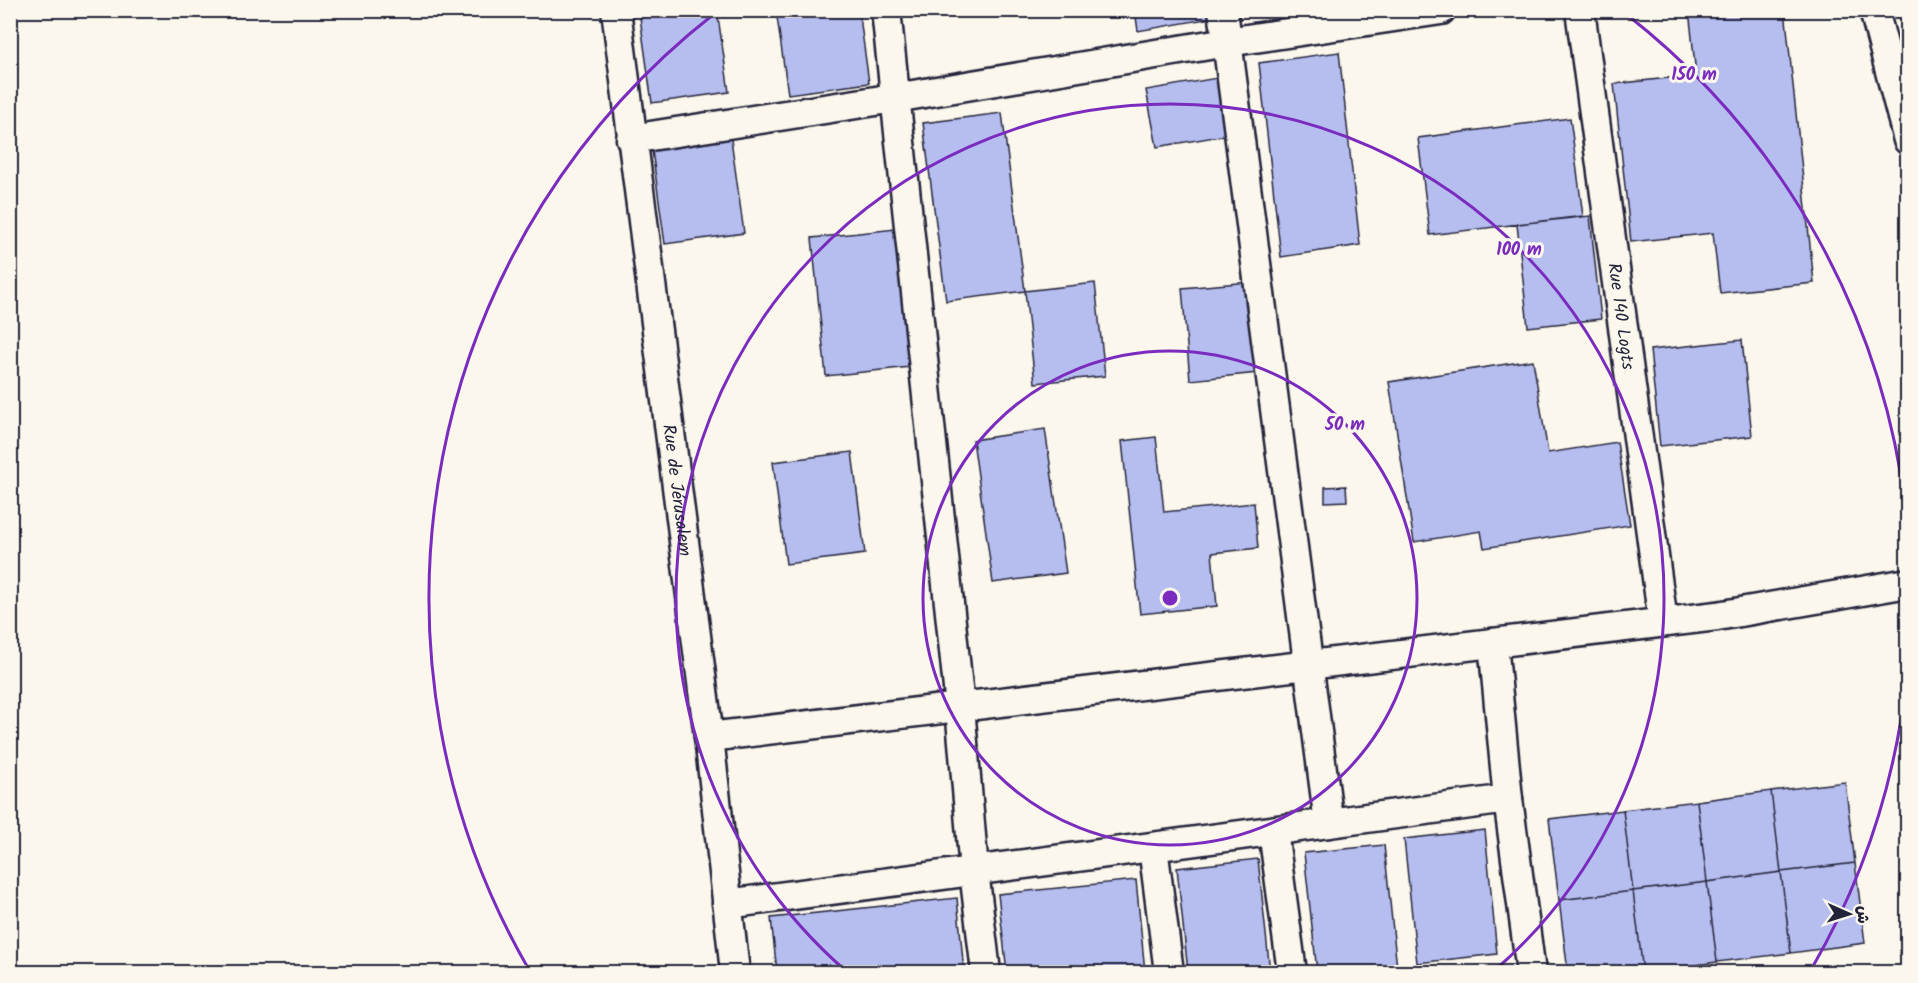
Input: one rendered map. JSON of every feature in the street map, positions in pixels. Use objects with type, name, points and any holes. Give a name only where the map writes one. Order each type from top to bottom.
[{"type":"street","name":"Rue de Jérusalem","points":[[616,10],[709,737],[735,972]]},
{"type":"street","points":[[886,10],[986,972]]},
{"type":"street","points":[[1223,10],[1329,824]]},
{"type":"street","points":[[631,139],[895,98],[1227,42],[1441,10]]},
{"type":"street","name":"Rue 140 Logts","points":[[1580,10],[1663,622]]},
{"type":"street","points":[[1874,10],[1908,140]]},
{"type":"street","points":[[709,737],[1717,616],[1908,584]]},
{"type":"street","points":[[1493,643],[1523,972]]},
{"type":"street","points":[[727,904],[1508,800]]},
{"type":"street","points":[[1273,831],[1292,972]]},
{"type":"street","points":[[1153,847],[1169,972]]},
{"type":"building","points":[[639,10],[717,10],[729,92],[652,103]]},
{"type":"building","points":[[776,10],[859,10],[869,83],[788,94]]},
{"type":"building","points":[[1135,10],[1210,10],[1212,18],[1138,31]]},
{"type":"building","points":[[1689,10],[1785,10],[1814,283],[1720,293],[1713,233],[1631,242],[1614,84],[1696,75]]},
{"type":"building","points":[[1339,52],[1360,245],[1281,257],[1259,63]]},
{"type":"building","points":[[1223,77],[1232,134],[1157,147],[1146,90]]},
{"type":"building","points":[[1002,113],[1025,291],[946,301],[923,123]]},
{"type":"building","points":[[1570,118],[1583,216],[1430,235],[1418,138]]},
{"type":"building","points":[[730,132],[744,233],[665,244],[651,143]]},
{"type":"building","points":[[1590,216],[1601,319],[1528,327],[1517,224]]},
{"type":"building","points":[[896,229],[910,367],[826,376],[812,238]]},
{"type":"building","points":[[1250,282],[1258,373],[1190,380],[1182,288]]},
{"type":"building","points":[[1095,283],[1105,376],[1035,383],[1025,291]]},
{"type":"building","points":[[1742,340],[1752,436],[1660,446],[1650,350]]},
{"type":"building","points":[[1533,360],[1548,453],[1617,442],[1630,525],[1484,548],[1481,531],[1414,542],[1389,382]]},
{"type":"building","points":[[1045,429],[1066,573],[993,583],[973,440]]},
{"type":"building","points":[[1156,437],[1164,512],[1254,503],[1258,548],[1212,553],[1217,606],[1140,614],[1122,441]]},
{"type":"building","points":[[852,452],[865,554],[786,564],[773,462]]},
{"type":"building","points":[[1346,486],[1347,501],[1325,502],[1325,487]]},
{"type":"building","points":[[1845,782],[1855,863],[1781,872],[1771,791]]},
{"type":"building","points":[[1771,791],[1781,872],[1707,882],[1697,801]]},
{"type":"building","points":[[1697,801],[1707,882],[1633,891],[1623,810]]},
{"type":"building","points":[[1623,810],[1633,891],[1559,900],[1549,819]]},
{"type":"building","points":[[1485,830],[1497,954],[1417,963],[1404,839]]},
{"type":"building","points":[[1384,845],[1397,968],[1356,972],[1317,972],[1304,853]]},
{"type":"building","points":[[1258,859],[1270,972],[1188,972],[1177,868]]},
{"type":"building","points":[[1855,863],[1865,943],[1791,953],[1781,872]]},
{"type":"building","points":[[1781,872],[1791,953],[1717,962],[1707,882]]},
{"type":"building","points":[[1136,880],[1145,972],[1007,972],[998,894]]},
{"type":"building","points":[[1707,882],[1717,962],[1643,972],[1633,891]]},
{"type":"building","points":[[1633,891],[1643,972],[1568,972],[1559,900]]},
{"type":"building","points":[[957,898],[964,972],[777,972],[771,918]]}]
